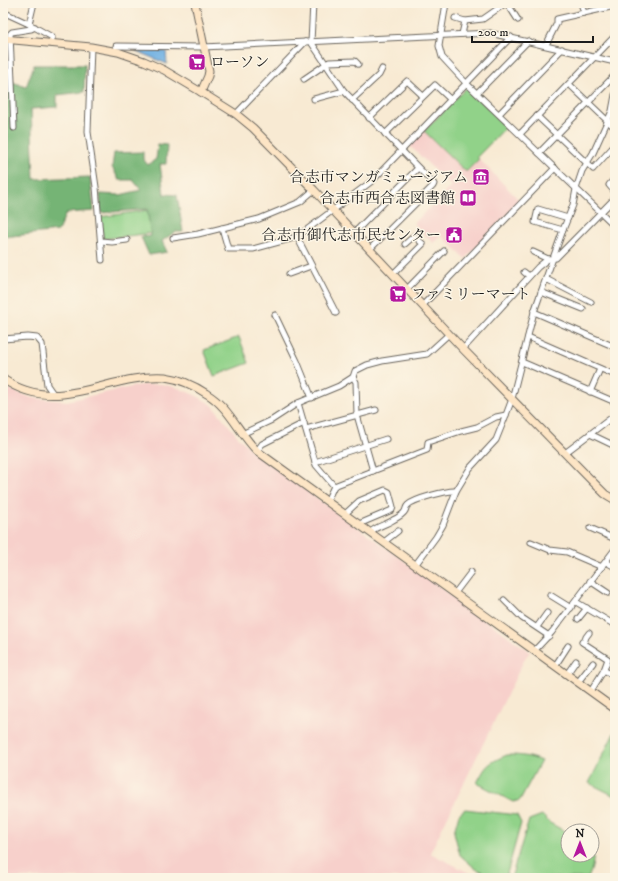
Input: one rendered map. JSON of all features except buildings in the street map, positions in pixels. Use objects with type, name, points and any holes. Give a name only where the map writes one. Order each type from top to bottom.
[{"type":"street","points":[[29,24],[34,3]]},
{"type":"street","points":[[195,3],[209,71],[201,92]]},
{"type":"street","points":[[313,3],[311,42],[344,91],[434,184],[370,249]]},
{"type":"street","points":[[446,3],[438,46],[442,57],[466,83],[615,226]]},
{"type":"street","points":[[455,18],[466,21],[483,19],[506,3],[518,20]]},
{"type":"street","points":[[581,3],[584,14]]},
{"type":"street","points":[[546,46],[557,23],[557,19],[615,6]]},
{"type":"street","points":[[3,12],[12,15],[52,37],[52,43]]},
{"type":"street","points":[[462,34],[466,21]]},
{"type":"street","points":[[14,128],[6,39],[12,32],[35,27]]},
{"type":"street","points":[[116,46],[203,47],[490,33],[615,62]]},
{"type":"street","points":[[520,134],[615,36]]},
{"type":"street","points":[[222,228],[228,248],[253,248],[297,237],[372,181],[400,150],[511,37]]},
{"type":"street","points":[[6,39],[91,47],[118,52],[164,70],[236,114],[253,128],[314,190],[463,349],[605,494],[615,500]]},
{"type":"street","points":[[477,93],[528,41]]},
{"type":"street","points":[[236,114],[305,42]]},
{"type":"street","points":[[91,47],[88,132],[96,187],[102,260]]},
{"type":"street","points":[[499,114],[562,49]]},
{"type":"street","points":[[304,79],[329,62],[355,61],[358,64]]},
{"type":"street","points":[[352,100],[380,75],[382,69]]},
{"type":"street","points":[[539,153],[613,77],[615,77]]},
{"type":"street","points":[[369,118],[406,82],[423,96]]},
{"type":"street","points":[[569,84],[615,128]]},
{"type":"street","points":[[385,134],[435,85],[450,99]]},
{"type":"street","points":[[314,99],[344,91]]},
{"type":"street","points":[[416,564],[436,538],[443,525],[456,491],[470,468],[496,440],[512,399],[534,312],[546,279],[551,259],[573,205],[582,171],[593,153],[614,109],[615,95]]},
{"type":"street","points":[[538,116],[593,169],[615,145]]},
{"type":"street","points":[[354,233],[418,168]]},
{"type":"street","points":[[423,305],[555,168]]},
{"type":"street","points":[[615,178],[609,185],[615,192]]},
{"type":"street","points":[[174,238],[259,219],[300,202],[314,190]]},
{"type":"street","points":[[463,349],[528,276],[551,259],[556,258],[615,198]]},
{"type":"street","points":[[563,230],[535,222],[538,209],[568,218]]},
{"type":"street","points":[[393,274],[423,244],[414,236],[405,244]]},
{"type":"street","points":[[297,237],[336,313]]},
{"type":"street","points":[[101,241],[112,242],[127,240]]},
{"type":"street","points":[[407,289],[444,251]]},
{"type":"street","points":[[533,252],[551,259]]},
{"type":"street","points":[[289,274],[311,266]]},
{"type":"street","points":[[524,272],[528,276]]},
{"type":"street","points":[[546,279],[592,302]]},
{"type":"street","points":[[541,292],[583,309]]},
{"type":"street","points":[[534,312],[615,347]]},
{"type":"street","points":[[275,315],[297,361],[312,398]]},
{"type":"street","points":[[242,434],[272,420],[298,404],[338,386],[353,377],[355,371],[367,365],[427,354],[449,334]]},
{"type":"street","points":[[3,339],[28,337],[38,338],[42,344],[47,385],[54,395]]},
{"type":"street","points":[[528,337],[615,375]]},
{"type":"street","points":[[522,362],[615,402]]},
{"type":"street","points":[[590,392],[600,369]]},
{"type":"street","points":[[353,377],[356,382],[357,415],[374,471]]},
{"type":"street","points":[[3,379],[30,392],[54,395],[83,391],[143,378],[166,378],[190,384],[209,394],[219,402],[242,434],[257,451],[416,564],[615,709]]},
{"type":"street","points":[[298,404],[315,462],[334,486]]},
{"type":"street","points":[[306,429],[376,410]]},
{"type":"street","points":[[327,501],[334,486],[426,450],[428,442],[478,427],[496,417],[506,415]]},
{"type":"street","points":[[565,453],[615,415]]},
{"type":"street","points":[[257,451],[262,444],[304,422]]},
{"type":"street","points":[[590,434],[615,446]]},
{"type":"street","points":[[315,462],[386,439]]},
{"type":"street","points":[[345,514],[359,501],[385,490],[389,492],[393,507],[392,510],[359,524]]},
{"type":"street","points":[[371,532],[399,516],[411,503],[428,496],[452,490],[456,491]]},
{"type":"street","points":[[590,528],[615,539]]},
{"type":"street","points":[[384,542],[398,531]]},
{"type":"street","points":[[531,542],[550,550],[567,552],[602,567]]},
{"type":"street","points":[[534,651],[549,636],[576,602],[615,549]]},
{"type":"street","points":[[606,562],[615,567]]},
{"type":"street","points":[[455,593],[471,572]]},
{"type":"street","points":[[590,582],[608,593]]},
{"type":"street","points":[[550,594],[571,608]]},
{"type":"street","points":[[504,600],[522,618],[549,636]]},
{"type":"street","points":[[576,602],[614,623]]},
{"type":"street","points":[[578,619],[587,608]]},
{"type":"street","points":[[537,627],[547,613]]},
{"type":"street","points":[[588,633],[583,642],[608,659],[604,670],[591,691]]},
{"type":"street","points":[[555,666],[568,646]]},
{"type":"street","points":[[567,674],[576,661]]},
{"type":"street","points":[[578,682],[592,663]]},
{"type":"street","points":[[604,670],[615,676]]},
{"type":"shaded area","points":[[424,131],[465,171],[467,171],[479,159],[520,201],[465,259],[441,235],[433,243],[414,223],[451,186],[409,145]]},
{"type":"shaded area","points":[[161,384],[178,388],[197,396],[212,405],[239,438],[255,453],[530,652],[525,658],[430,853],[479,878],[3,878],[3,385],[13,391],[32,398],[67,401],[141,385]]},
{"type":"green space","points":[[34,65],[85,65],[84,92],[57,95],[57,107],[31,109],[34,179],[90,177],[94,211],[66,213],[58,231],[3,237],[3,86],[10,81],[26,87]]},
{"type":"green space","points":[[468,88],[507,126],[477,157],[479,159],[467,171],[465,171],[424,131],[465,89]]},
{"type":"green space","points":[[158,144],[167,145],[166,164],[160,164],[164,194],[177,195],[183,232],[175,232],[162,241],[167,252],[149,255],[141,237],[151,236],[147,209],[101,213],[100,194],[120,195],[141,190],[133,180],[119,180],[112,167],[114,153],[143,152],[143,159],[148,165],[156,159]]},
{"type":"green space","points":[[149,210],[152,233],[103,239],[100,217]]},
{"type":"green space","points":[[239,337],[249,363],[214,376],[204,350]]},
{"type":"green space","points":[[615,731],[615,796],[589,783]]},
{"type":"green space","points":[[507,755],[524,756],[541,761],[520,800],[513,802],[477,783],[488,765]]},
{"type":"green space","points":[[465,809],[517,815],[521,823],[506,877],[494,877],[476,869],[460,855],[454,832],[459,814]]},
{"type":"green space","points":[[542,815],[550,823],[560,829],[560,863],[593,863],[588,878],[511,878],[529,820]]},
{"type":"water","points":[[136,51],[166,51],[167,64]]},
{"type":"place","name":"ローソン","points":[[197,62]]},
{"type":"place","name":"合志市マンガミュージアム","points":[[481,177]]},
{"type":"place","name":"合志市西合志図書館","points":[[468,198]]},
{"type":"place","name":"合志市御代志市民センター","points":[[454,235]]},
{"type":"place","name":"ファミリーマート","points":[[398,294]]}]
